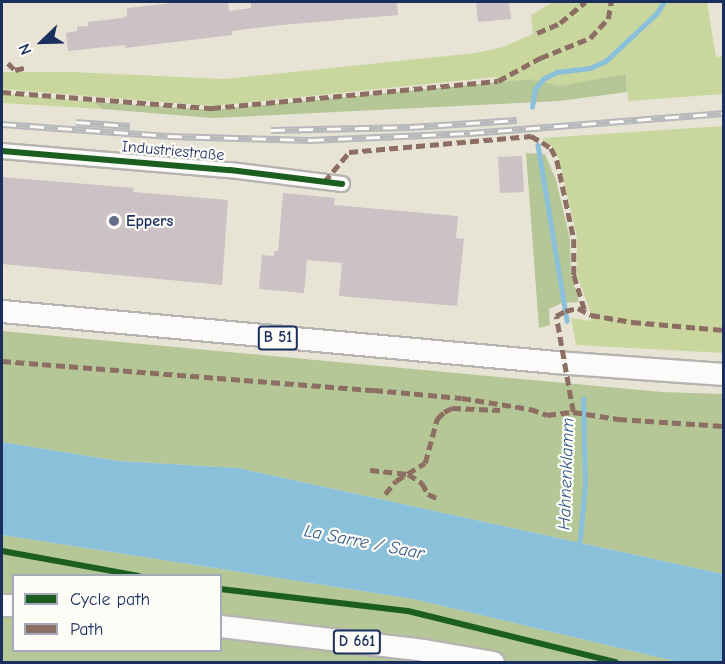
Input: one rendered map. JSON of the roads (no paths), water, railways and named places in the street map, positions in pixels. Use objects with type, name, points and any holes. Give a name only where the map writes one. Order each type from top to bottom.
[{"type":"main road","name":"B 51","points":[[2,311],[555,362],[723,374]]},
{"type":"main road","name":"D 661","points":[[222,626],[424,650],[493,663]]},
{"type":"street","name":"Industriestraße","points":[[2,151],[230,170],[342,184]]},
{"type":"water","name":"La Sarre / Saar","points":[[2,442],[119,461],[238,468],[723,574],[723,662],[678,662],[413,599],[2,535]]},
{"type":"waterway","name":"Hahnenklamm","points":[[532,107],[535,89],[543,79],[557,72],[590,68],[606,61],[657,13],[664,2]]},
{"type":"waterway","name":"Hahnenklamm","points":[[538,145],[567,321]]},
{"type":"waterway","name":"Hahnenklamm","points":[[579,549],[585,484],[583,399]]},
{"type":"railway","points":[[2,124],[168,136],[310,140],[470,133],[724,113]]},
{"type":"railway","points":[[271,130],[410,127],[517,120]]},
{"type":"railway","points":[[76,122],[130,126]]},
{"type":"place","name":"Eppers","points":[[114,221]]}]
